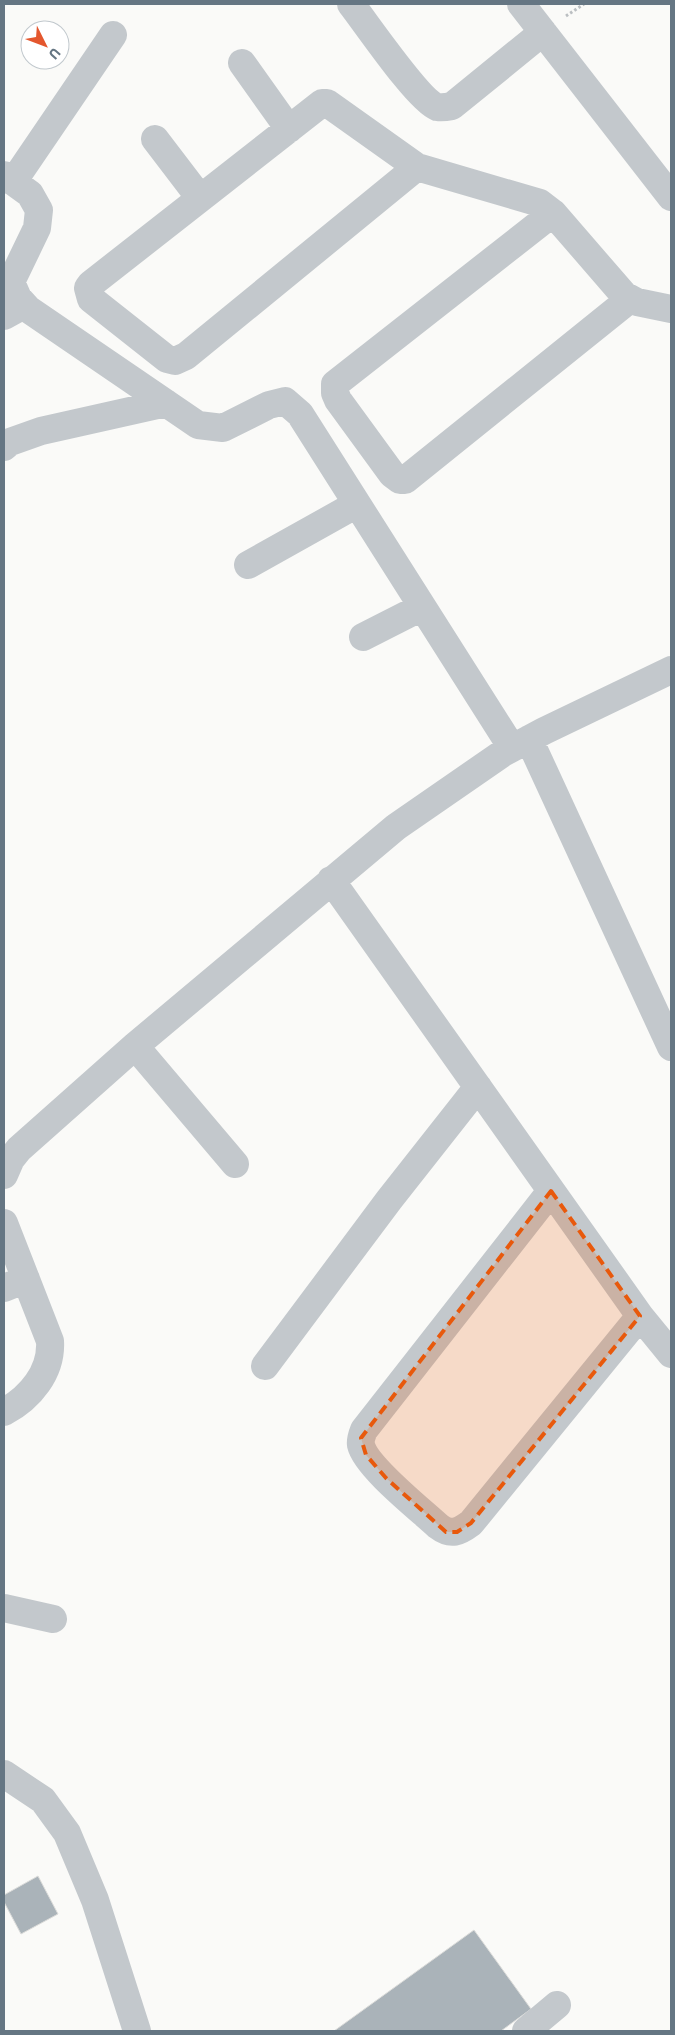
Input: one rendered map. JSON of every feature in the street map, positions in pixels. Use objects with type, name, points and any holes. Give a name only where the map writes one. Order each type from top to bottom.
[{"type":"street","points":[[351,4],[417,91],[436,106],[445,108],[452,106],[543,32]]},
{"type":"street","points":[[520,4],[671,197]]},
{"type":"street","points":[[113,35],[8,179],[30,194],[39,210],[37,228],[11,282],[18,298],[14,310],[28,310],[198,425],[223,428],[269,405],[285,401],[300,414],[422,607],[521,744],[671,1047]]},
{"type":"street","points":[[242,63],[289,128]]},
{"type":"street","points":[[417,167],[186,356],[176,361],[167,359],[91,299],[88,288],[91,284],[289,128],[322,103],[327,102],[417,167],[540,203],[553,213],[624,295],[637,302],[671,309]]},
{"type":"street","points":[[155,139],[200,198]]},
{"type":"street","points":[[553,213],[335,384],[335,393],[338,400],[392,474],[400,480],[406,480],[630,299]]},
{"type":"street","points":[[4,447],[10,442],[41,431],[166,403]]},
{"type":"street","points":[[248,565],[357,504]]},
{"type":"street","points":[[363,637],[422,607]]},
{"type":"street","points":[[4,1175],[11,1159],[19,1149],[135,1046],[396,827],[521,744],[671,670]]},
{"type":"street","points":[[331,880],[640,1316],[671,1354]]},
{"type":"street","points":[[135,1046],[235,1164]]},
{"type":"street","points":[[265,1366],[389,1200],[478,1087]]},
{"type":"street","points":[[551,1191],[364,1430],[361,1446],[366,1455],[386,1478],[438,1526],[446,1532],[457,1532],[470,1523],[640,1316]]},
{"type":"street","points":[[4,1223],[15,1283],[50,1341],[51,1352],[42,1377],[37,1384],[26,1398],[4,1412]]},
{"type":"street","points":[[4,1608],[53,1619]]},
{"type":"street","points":[[4,1774],[42,1800],[67,1832],[95,1900],[137,2031]]},
{"type":"street","points":[[526,2031],[557,2005]]},
{"type":"highlighted area","points":[[551,1191],[640,1316],[471,1523],[457,1532],[446,1532],[386,1478],[366,1455],[361,1438]]},
{"type":"building","points":[[38,1876],[58,1914],[21,1934],[4,1902],[4,1895]]},
{"type":"building","points":[[474,1930],[531,2009],[501,2031],[334,2031]]}]
